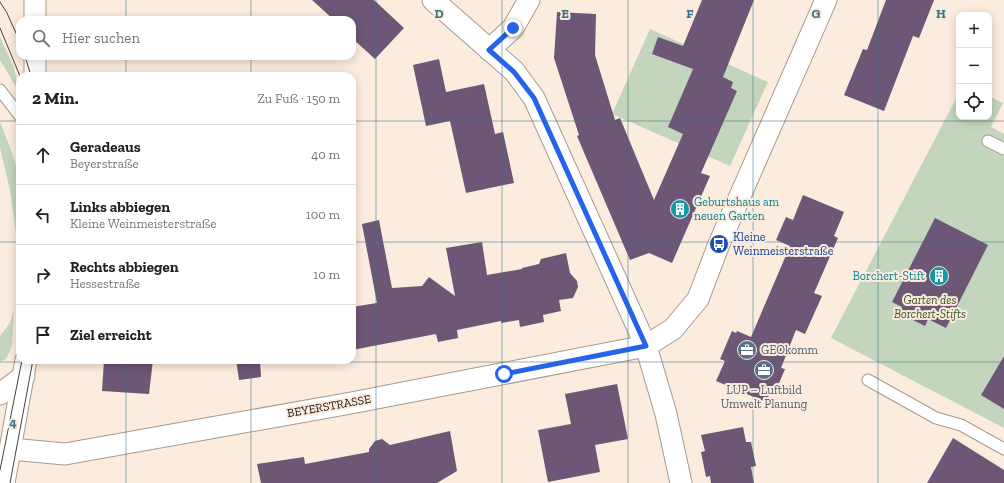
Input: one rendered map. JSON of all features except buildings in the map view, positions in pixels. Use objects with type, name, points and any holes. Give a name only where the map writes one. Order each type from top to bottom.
[{"type":"street","points":[[35,0],[35,16]]},
{"type":"street","points":[[433,0],[514,72],[534,98],[646,346],[666,414],[681,483]]},
{"type":"street","points":[[489,50],[513,28],[529,0]]},
{"type":"street","name":"BEYERSTRASSE","points":[[11,449],[65,454],[359,401],[646,346],[673,330],[698,300],[719,244],[826,0]]},
{"type":"street","points":[[35,60],[35,72]]},
{"type":"street","points":[[4,483],[25,368]]},
{"type":"street","points":[[0,394],[25,368]]},
{"type":"lane","points":[[0,90],[16,111]]},
{"type":"lane","points":[[988,141],[1004,149]]},
{"type":"lane","points":[[868,380],[936,418],[961,425],[1004,449]]},
{"type":"green space","points":[[650,29],[768,82],[730,166],[612,114]]},
{"type":"green space","points":[[0,37],[14,67],[16,87],[0,60]]},
{"type":"green space","name":"Garten des Borchert-Stifts","points":[[992,98],[1003,103],[991,127],[1004,134],[1004,428],[831,338],[956,99],[956,120],[992,120]]},
{"type":"green space","points":[[0,122],[16,166],[16,233],[10,190],[0,148]]},
{"type":"green space","points":[[14,309],[12,346],[6,359],[0,362],[0,336],[10,323]]},
{"type":"tram line","points":[[0,2],[16,33]]},
{"type":"tram line","points":[[0,28],[18,72]]},
{"type":"tram line","points":[[26,60],[30,72]]},
{"type":"tram line","points":[[0,470],[21,364]]},
{"type":"tram line","points":[[10,483],[32,364]]},
{"type":"place","name":"Geburtshaus am neuen Garten","points":[[680,209]]},
{"type":"place","name":"Kleine Weinmeisterstraße","points":[[719,244]]},
{"type":"place","name":"Borchert-Stift","points":[[939,276]]},
{"type":"place","name":"GEOkomm","points":[[747,350]]},
{"type":"place","name":"LUP – Luftbild Umwelt Planung","points":[[764,370]]},
{"type":"route","points":[[504,374],[646,346],[534,98],[514,72],[489,50],[513,28]]}]
